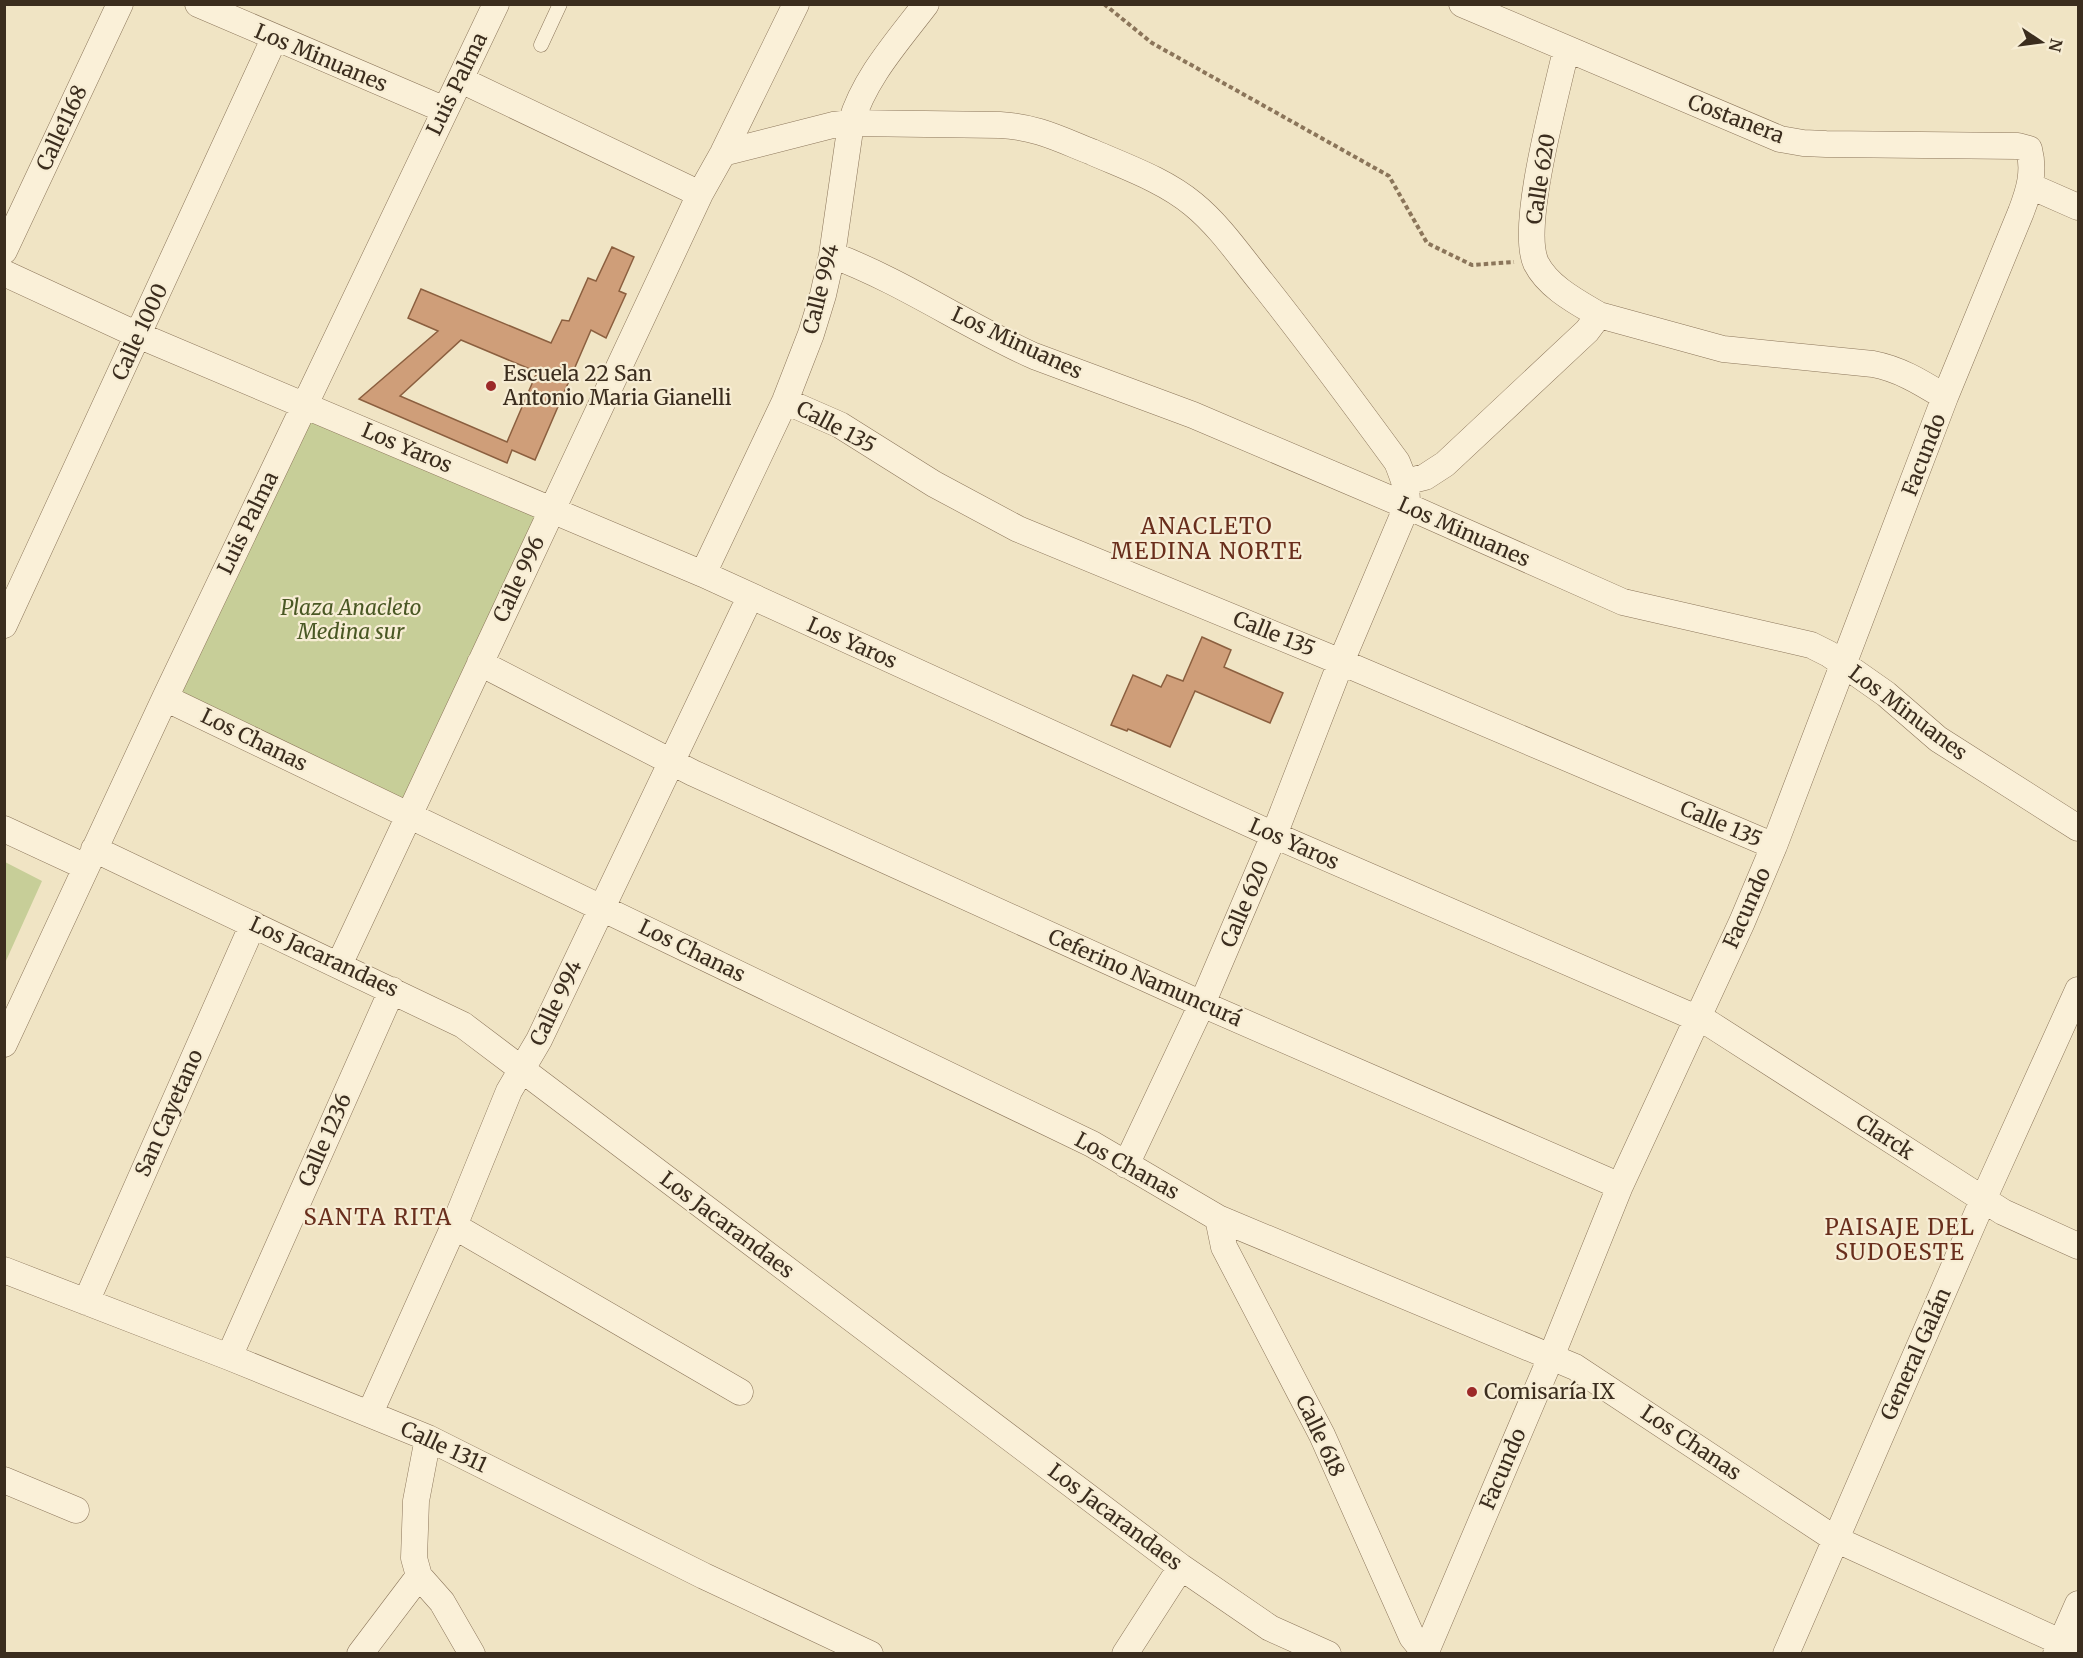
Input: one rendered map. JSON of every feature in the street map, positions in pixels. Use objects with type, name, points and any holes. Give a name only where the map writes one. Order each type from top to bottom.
[{"type":"street","name":"Calle1168","points":[[4,251],[120,4]]},
{"type":"street","name":"Los Minuanes","points":[[198,4],[274,39],[445,110]]},
{"type":"street","name":"Luis Palma","points":[[4,1044],[165,698],[496,4]]},
{"type":"street","name":"Calle 996","points":[[339,965],[700,194],[723,153],[796,4]]},
{"type":"street","name":"Calle 994","points":[[703,574],[785,401],[812,334],[832,255],[851,123],[856,104],[873,75],[926,4]]},
{"type":"street","name":"Costanera","points":[[1462,4],[1780,139],[1826,144],[2018,146],[2029,149]]},
{"type":"street","name":"Calle 1000","points":[[4,625],[274,39]]},
{"type":"street","name":"Calle 620","points":[[1535,261],[1533,224],[1536,186],[1566,50]]},
{"type":"street","points":[[461,80],[700,194]]},
{"type":"street","points":[[723,153],[833,125],[851,123],[1025,127],[1141,173],[1172,189],[1215,224],[1294,324],[1397,462],[1406,494],[1425,477],[1445,464],[1587,331],[1599,315]]},
{"type":"street","name":"Facundo","points":[[1425,1653],[1551,1357],[1620,1186],[1742,922],[1774,846],[1845,665],[1945,397],[2030,186],[2033,163],[2029,149]]},
{"type":"street","points":[[2030,186],[2079,207]]},
{"type":"street","name":"Los Minuanes","points":[[832,255],[863,267],[1034,356],[1406,494],[1623,602],[1811,645],[1845,665],[1901,706],[1938,739],[2079,828]]},
{"type":"street","points":[[1535,261],[1554,285],[1599,315],[1723,349],[1890,367],[1945,397]]},
{"type":"street","name":"Los Yaros","points":[[4,273],[138,335],[703,574],[1274,836],[1697,1018]]},
{"type":"street","name":"Calle 135","points":[[785,401],[840,425],[933,484],[1018,529],[1341,662],[1774,846]]},
{"type":"street","name":"Calle 620","points":[[1126,1164],[1202,1004],[1274,836],[1406,494]]},
{"type":"street","name":"Calle 994","points":[[370,1413],[454,1226],[509,1091],[539,1040],[673,763],[750,597]]},
{"type":"street","name":"Ceferino Namuncurá","points":[[480,663],[673,763],[1202,1004],[1620,1186]]},
{"type":"street","name":"Los Chanas","points":[[165,698],[1092,1144],[1218,1218],[1551,1357],[1591,1376],[1835,1539],[2066,1648]]},
{"type":"street","name":"Los Jacarandaes","points":[[4,829],[90,858],[253,924],[463,1025],[1181,1567],[1270,1628],[1328,1653]]},
{"type":"street","name":"San Cayetano","points":[[86,1302],[253,924]]},
{"type":"street","name":"Calle 1236","points":[[229,1357],[392,990]]},
{"type":"street","name":"General Galán","points":[[1786,1653],[1983,1200],[2079,990]]},
{"type":"street","name":"Clarck","points":[[1697,1018],[1710,1024],[2003,1212],[2079,1246]]},
{"type":"street","name":"Calle 618","points":[[1218,1218],[1224,1247],[1323,1435],[1412,1637],[1425,1653]]},
{"type":"street","points":[[454,1226],[740,1392]]},
{"type":"street","name":"Calle 1311","points":[[4,1270],[229,1357],[428,1438],[704,1576],[870,1653]]},
{"type":"street","points":[[428,1438],[416,1501],[414,1558],[419,1576],[442,1602],[472,1653]]},
{"type":"street","points":[[4,1480],[76,1510]]},
{"type":"street","points":[[1125,1653],[1181,1567]]},
{"type":"street","points":[[360,1653],[419,1576]]},
{"type":"street","points":[[2066,1648],[2079,1604]]},
{"type":"lane","points":[[541,45],[560,4]]},
{"type":"path","points":[[1104,4],[1152,43],[1389,176],[1427,243],[1472,265],[1535,261]]},
{"type":"green space","name":"Plaza Anacleto Medina sur","points":[[305,405],[552,509],[408,815],[165,698]]},
{"type":"green space","points":[[5,862],[42,881],[5,963]]},
{"type":"building","points":[[612,247],[634,257],[619,291],[626,294],[606,338],[591,330],[535,460],[512,450],[507,463],[359,399],[438,331],[408,318],[421,289],[551,343],[562,320],[569,321],[588,278],[596,281]],"holes":[[[461,340],[537,372],[507,442],[400,396]]]},
{"type":"building","points":[[1202,637],[1231,650],[1224,667],[1283,693],[1270,723],[1195,691],[1170,747],[1128,729],[1127,731],[1111,725],[1133,675],[1161,687],[1167,675],[1183,681]]},
{"type":"place","name":"Escuela 22 San Antonio Maria Gianelli","points":[[491,386]]},
{"type":"place","name":"Comisaría IX","points":[[1472,1392]]},
{"type":"district","name":"ANACLETO MEDINA NORTE","points":[[1207,538]]},
{"type":"district","name":"SANTA RITA","points":[[378,1217]]},
{"type":"district","name":"PAISAJE DEL SUDOESTE","points":[[1900,1240]]}]
